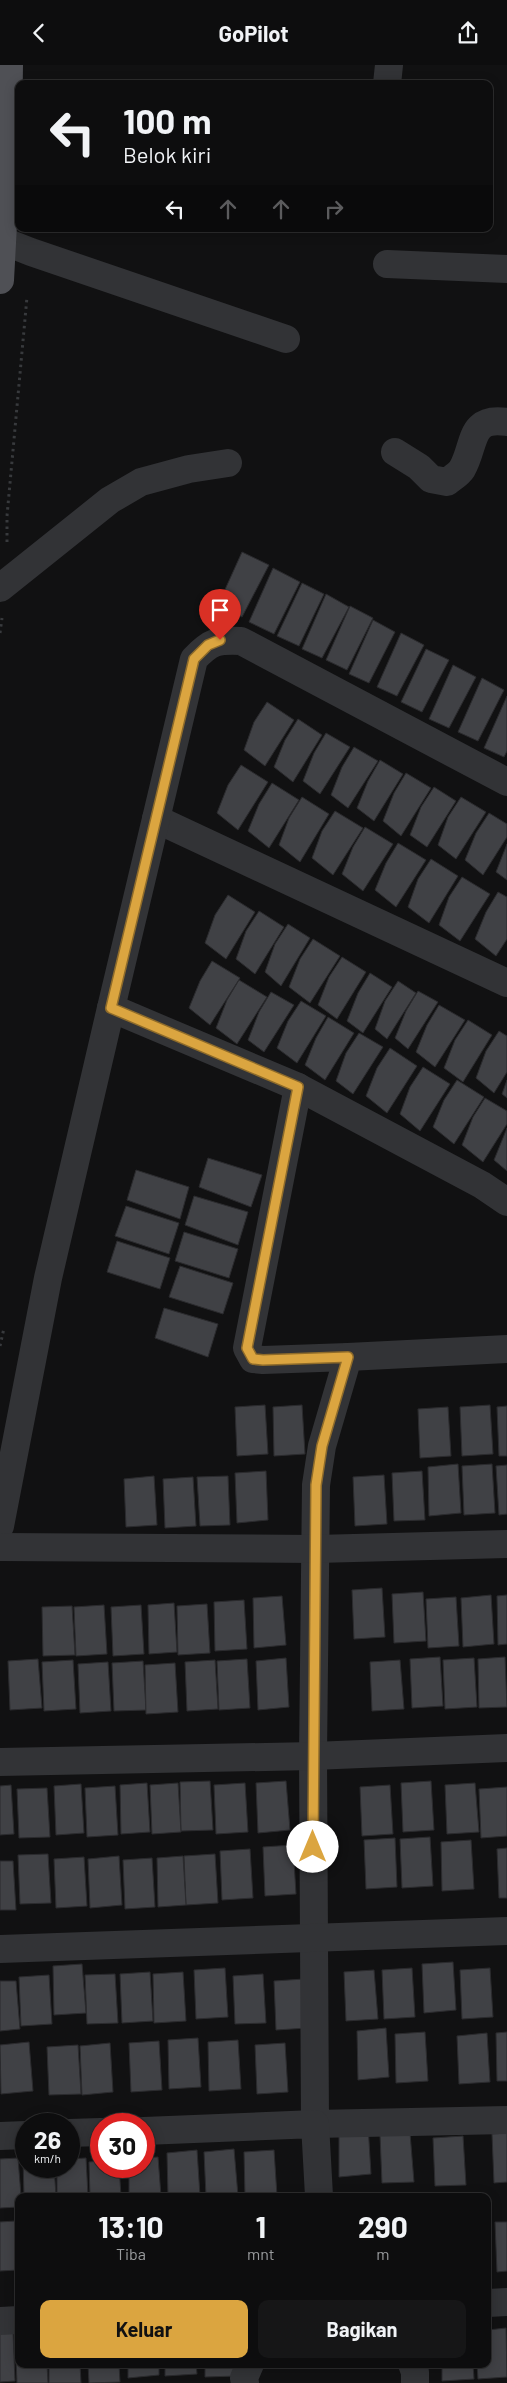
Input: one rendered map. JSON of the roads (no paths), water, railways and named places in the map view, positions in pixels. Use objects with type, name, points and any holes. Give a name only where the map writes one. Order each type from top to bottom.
[{"type":"main road","points":[[0,280],[9,65]]},
{"type":"street","points":[[387,80],[389,65]]},
{"type":"street","points":[[3,241],[30,252],[286,339]]},
{"type":"street","points":[[387,264],[507,269]]},
{"type":"street","points":[[395,452],[419,467],[431,479],[447,482],[462,470],[472,442],[483,424],[492,419],[507,422]]},
{"type":"street","points":[[3,586],[110,500],[141,482],[189,469],[228,463]]},
{"type":"street","points":[[0,1526],[48,1278],[194,659],[208,645],[220,640],[241,641],[507,782]]},
{"type":"street","points":[[156,819],[507,983]]},
{"type":"street","points":[[111,1008],[298,1087],[482,1185],[507,1202]]},
{"type":"street","points":[[298,1087],[247,1348],[253,1359],[348,1357],[507,1349]]},
{"type":"street","points":[[319,2193],[315,2124],[313,1756],[316,1485],[322,1446],[348,1357]]},
{"type":"street","points":[[0,1547],[316,1549],[507,1544]]},
{"type":"street","points":[[0,1762],[313,1756],[507,1747]]},
{"type":"street","points":[[0,1949],[507,1931]]},
{"type":"street","points":[[155,2131],[315,2124],[507,2120]]},
{"type":"street","points":[[0,2136],[15,2135]]},
{"type":"street","points":[[491,2303],[507,2302]]},
{"type":"street","points":[[0,2321],[15,2320]]},
{"type":"street","points":[[245,2383],[244,2378],[248,2368]]},
{"type":"street","points":[[414,2368],[415,2383]]}]
